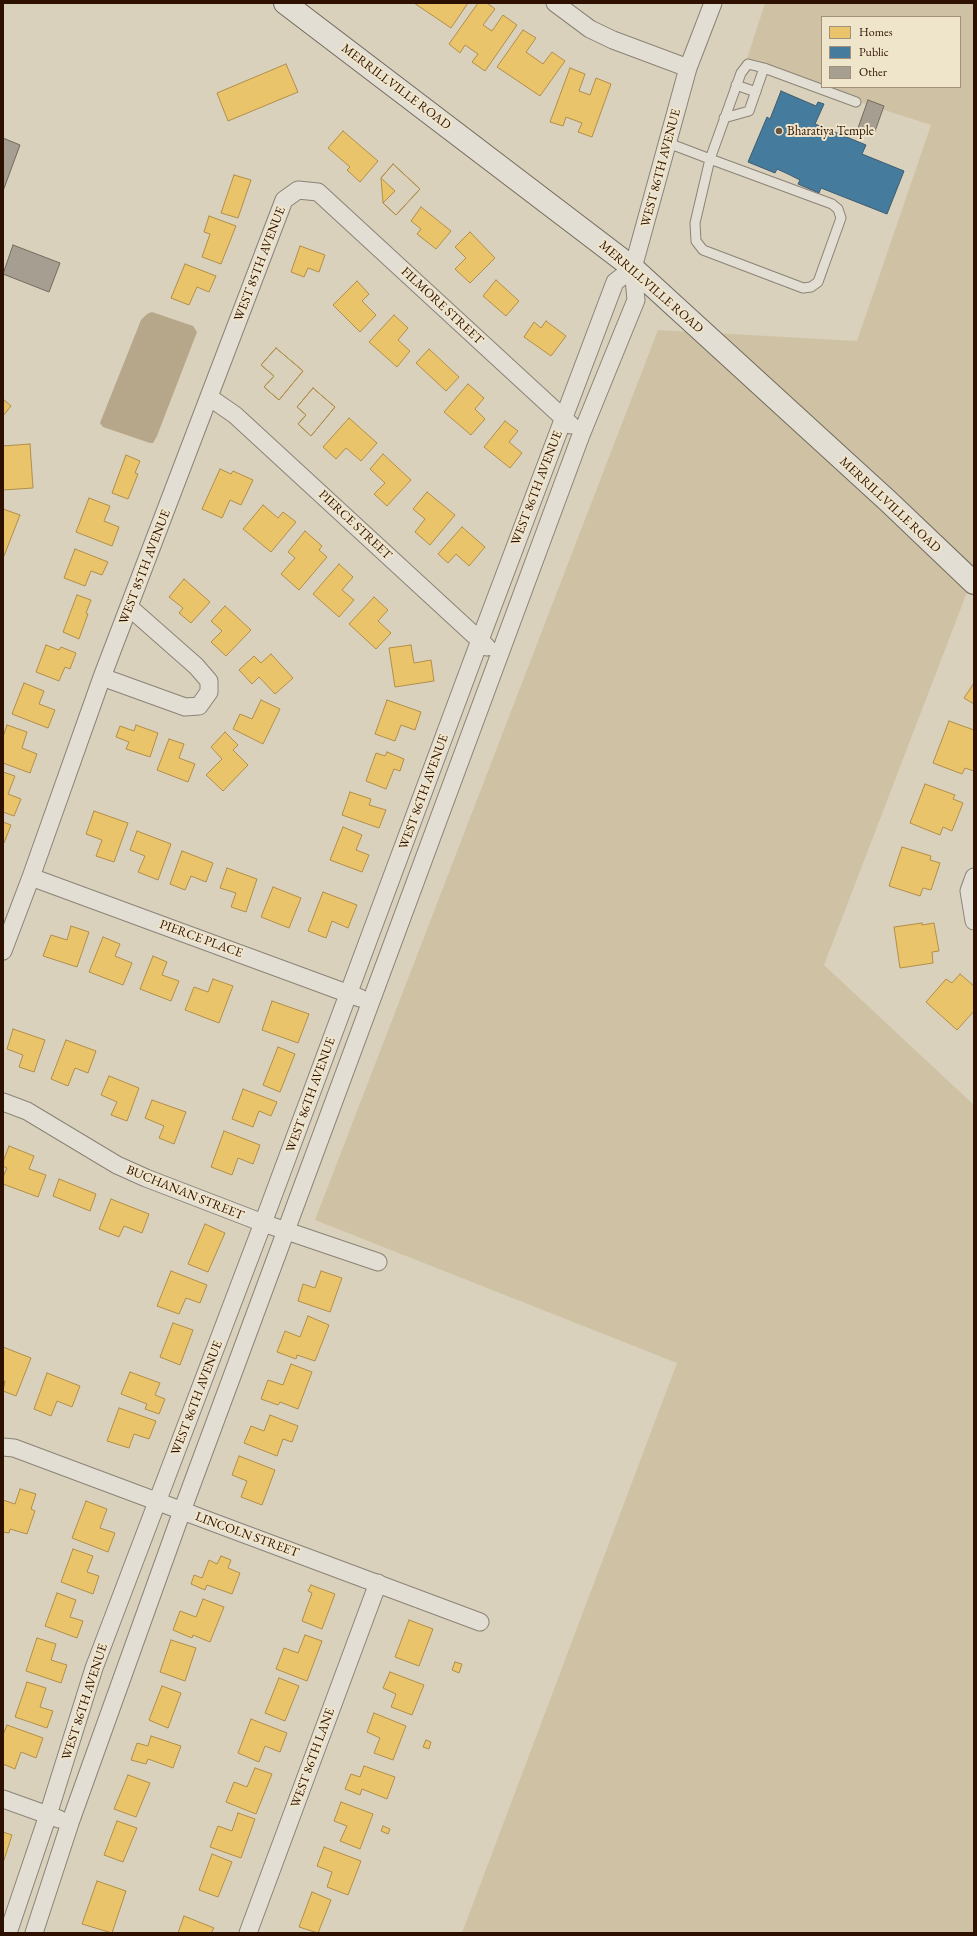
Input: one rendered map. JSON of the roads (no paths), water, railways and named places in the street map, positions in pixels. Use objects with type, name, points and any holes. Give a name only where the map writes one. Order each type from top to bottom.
[{"type":"street","name":"MERRILLVILLE ROAD","points":[[286,3],[633,268],[884,497],[974,583]]},
{"type":"street","points":[[555,3],[590,29],[612,40],[688,68]]},
{"type":"street","name":"WEST 86TH AVENUE","points":[[34,1933],[70,1823],[285,1230],[581,435],[636,300],[633,268],[688,68],[713,3]]},
{"type":"street","name":"WEST 85TH AVENUE","points":[[3,951],[102,677],[284,200],[298,190]]},
{"type":"street","name":"FILMORE STREET","points":[[298,190],[318,192],[581,435]]},
{"type":"street","name":"WEST 86TH AVENUE","points":[[8,1933],[48,1815],[94,1668],[263,1223],[615,282],[633,268]]},
{"type":"street","name":"PIERCE STREET","points":[[209,397],[235,415],[498,657]]},
{"type":"street","points":[[102,677],[185,707],[199,706],[209,692],[209,681],[196,666],[129,607]]},
{"type":"street","name":"PIERCE PLACE","points":[[31,877],[370,1002]]},
{"type":"street","points":[[973,917],[969,891],[974,877]]},
{"type":"street","name":"BUCHANAN STREET","points":[[3,1102],[27,1112],[124,1168],[146,1178],[263,1223],[378,1262]]},
{"type":"street","name":"LINCOLN STREET","points":[[7,1445],[480,1622]]},
{"type":"street","name":"WEST 86TH LANE","points":[[248,1933],[378,1583]]},
{"type":"street","points":[[3,1798],[70,1823]]},
{"type":"lane","points":[[668,144],[710,159],[832,204],[838,209],[841,218],[818,282],[804,288],[703,250],[696,241],[695,223],[710,159],[736,85],[741,73],[748,64],[764,68],[856,102]]},
{"type":"lane","points":[[724,118],[749,111],[764,68]]},
{"type":"lane","points":[[736,85],[756,92]]},
{"type":"place","name":"Bharatiya Temple","points":[[779,131]]}]
